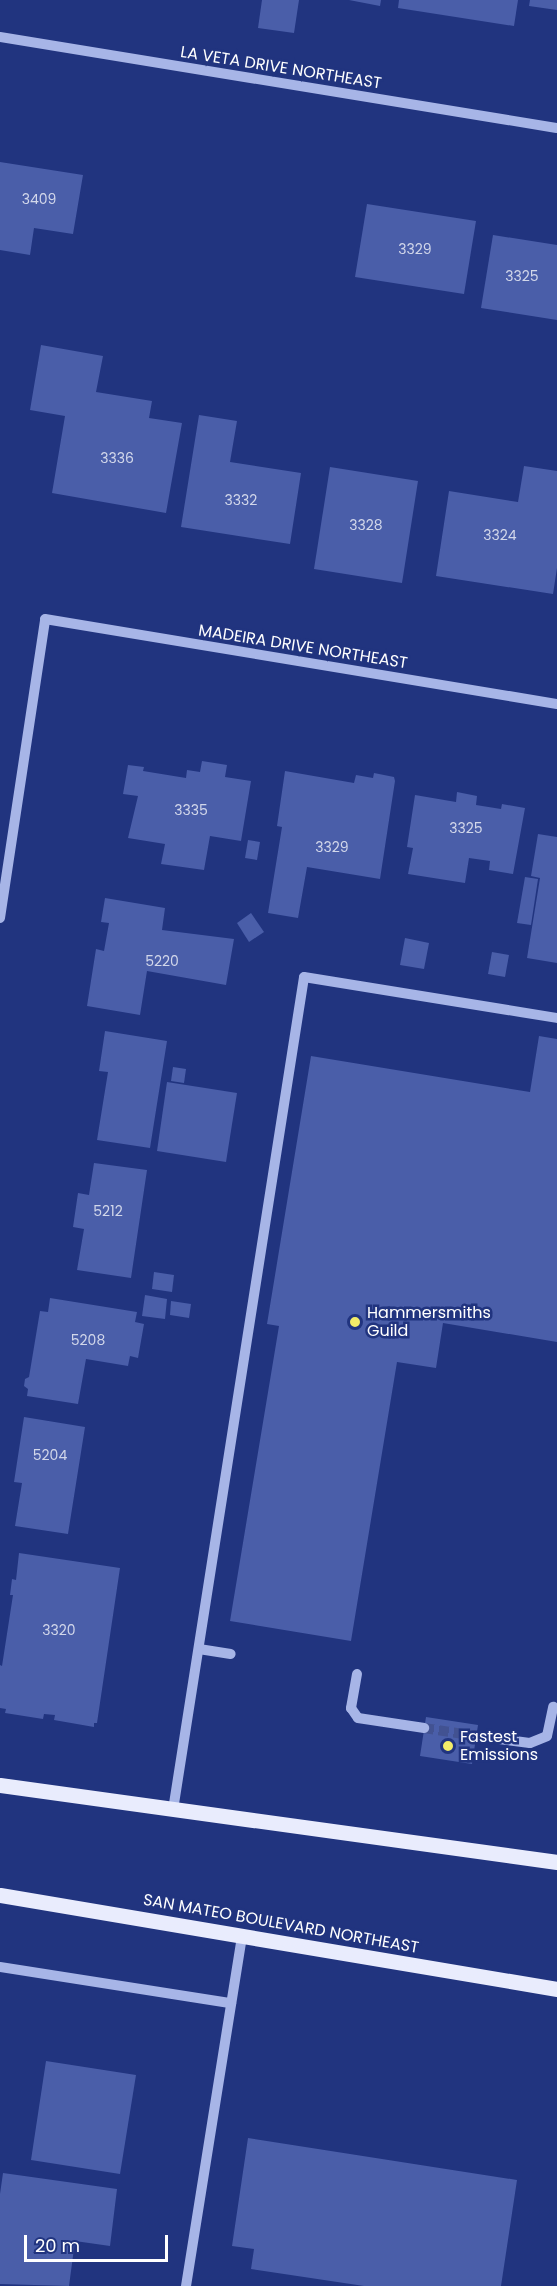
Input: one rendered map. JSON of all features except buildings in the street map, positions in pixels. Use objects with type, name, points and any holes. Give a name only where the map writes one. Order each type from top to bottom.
[{"type":"main road","points":[[0,1785],[557,1862]]},
{"type":"main road","name":"SAN MATEO BOULEVARD NORTHEAST","points":[[0,1895],[557,1989]]},
{"type":"street","name":"LA VETA DRIVE NORTHEAST","points":[[0,37],[557,128]]},
{"type":"street","name":"MADEIRA DRIVE NORTHEAST","points":[[0,918],[45,619],[557,704]]},
{"type":"street","points":[[173,1810],[304,977],[557,1018]]},
{"type":"street","points":[[199,1648],[231,1654]]},
{"type":"street","points":[[357,1674],[351,1708],[358,1718],[424,1728]]},
{"type":"street","points":[[476,1736],[530,1743],[547,1736],[553,1707]]},
{"type":"street","points":[[186,2286],[242,1936]]},
{"type":"street","points":[[0,1967],[231,2003]]},
{"type":"tunnel","points":[[424,1728],[476,1736]]},
{"type":"place","name":"Hammersmiths Guild","points":[[355,1322]]},
{"type":"place","name":"Fastest Emissions","points":[[448,1746]]}]
